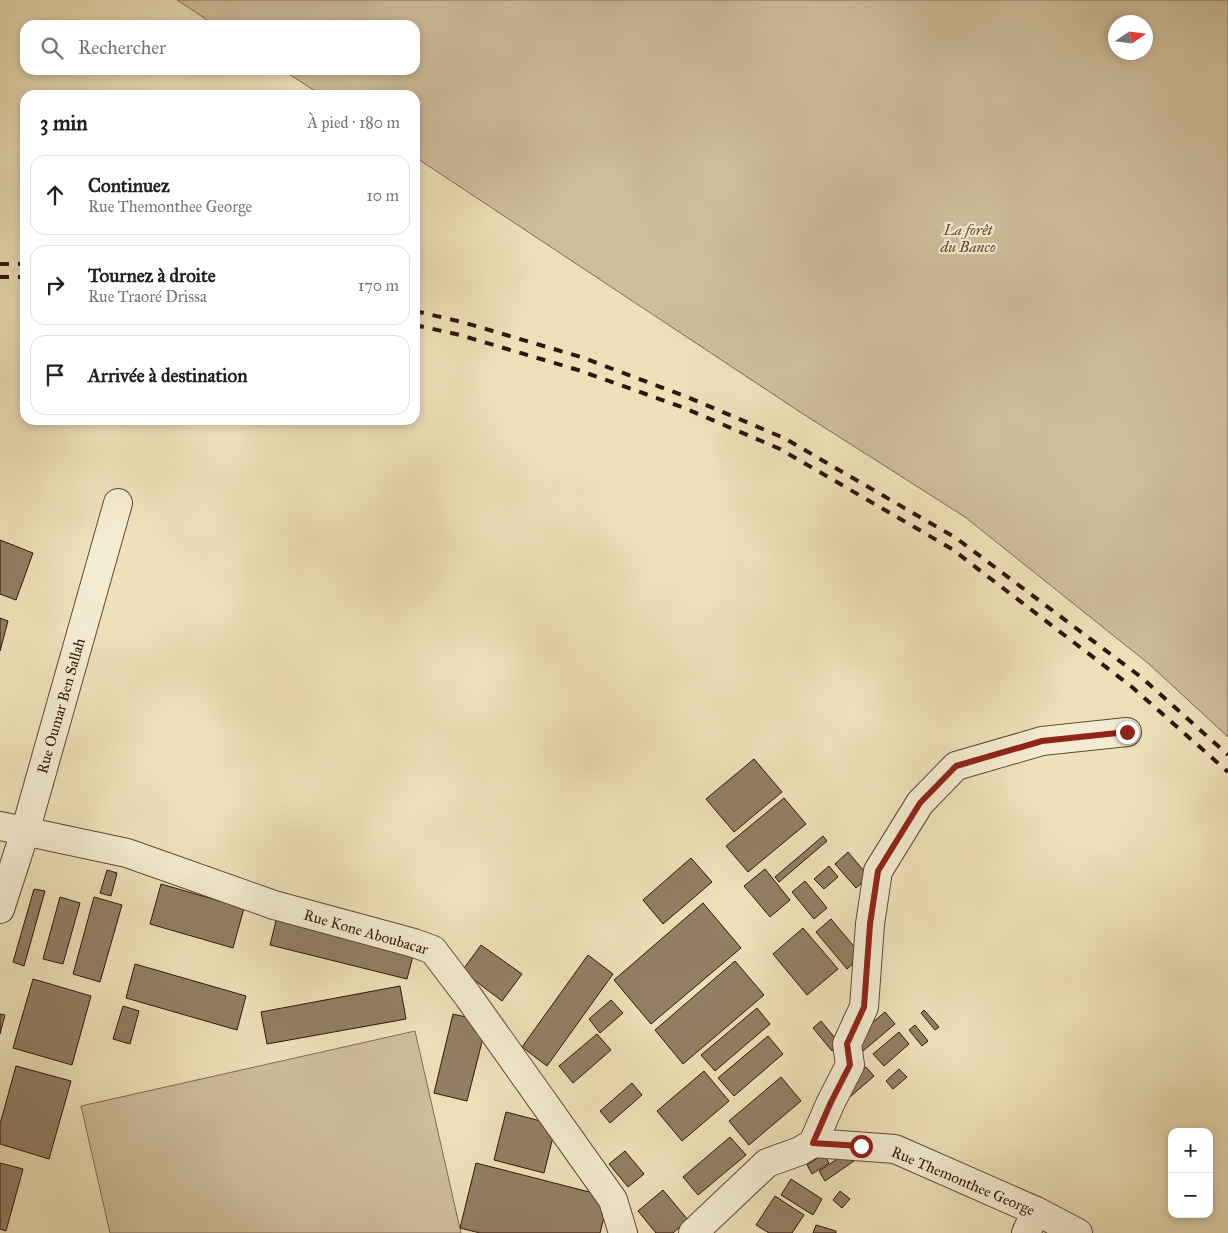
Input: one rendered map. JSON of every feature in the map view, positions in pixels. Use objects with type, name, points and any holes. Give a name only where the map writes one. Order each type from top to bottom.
[{"type":"street","name":"Rue Oumar Ben Sallah","points":[[0,909],[12,829],[118,503]]},
{"type":"street","points":[[693,1233],[767,1163],[813,1143],[850,1065],[847,1044],[864,1007],[870,924],[878,871],[920,803],[956,766],[1042,741],[1127,732]]},
{"type":"street","name":"Rue Kone Aboubacar","points":[[12,829],[127,854],[274,905],[414,943],[433,950],[468,996],[613,1200],[623,1233]]},
{"type":"street","name":"Rue Themonthee George","points":[[813,1143],[895,1149],[1031,1222],[1078,1233]]},
{"type":"green space","name":"La forêt du Banco","points":[[177,0],[1228,0],[1228,737],[1149,664],[965,517],[800,412],[420,160],[420,90],[313,90],[291,75],[420,75],[420,20],[207,20]]},
{"type":"green space","points":[[415,1031],[461,1233],[110,1233],[81,1106]]},
{"type":"building","points":[[0,540],[33,553],[16,600],[0,594]]},
{"type":"building","points":[[0,618],[8,621],[0,651]]},
{"type":"building","points":[[754,759],[782,792],[734,832],[706,799]]},
{"type":"building","points":[[784,798],[806,824],[748,872],[726,846]]},
{"type":"building","points":[[823,836],[827,841],[779,882],[775,877]]},
{"type":"building","points":[[848,852],[869,877],[856,888],[835,864]]},
{"type":"building","points":[[691,858],[712,882],[663,924],[643,900]]},
{"type":"building","points":[[829,866],[838,877],[824,889],[814,879]]},
{"type":"building","points":[[765,869],[790,900],[770,917],[744,886]]},
{"type":"building","points":[[107,870],[117,873],[111,896],[100,893]]},
{"type":"building","points":[[805,881],[827,908],[814,919],[792,892]]},
{"type":"building","points":[[161,884],[244,908],[233,948],[150,924]]},
{"type":"building","points":[[34,889],[45,891],[24,966],[13,962]]},
{"type":"building","points":[[60,897],[80,903],[63,964],[43,959]]},
{"type":"building","points":[[94,897],[122,905],[100,982],[73,974]]},
{"type":"building","points":[[703,903],[741,948],[651,1024],[614,980]]},
{"type":"building","points":[[278,913],[415,948],[407,979],[270,945]]},
{"type":"building","points":[[831,919],[862,956],[847,969],[816,932]]},
{"type":"building","points":[[803,928],[838,969],[807,995],[773,954]]},
{"type":"building","points":[[481,945],[522,974],[502,1001],[462,971]]},
{"type":"building","points":[[588,955],[613,974],[547,1066],[522,1047]]},
{"type":"building","points":[[735,961],[764,995],[683,1064],[655,1030]]},
{"type":"building","points":[[135,964],[246,996],[237,1030],[126,998]]},
{"type":"building","points":[[33,979],[91,996],[72,1065],[13,1048]]},
{"type":"building","points":[[400,986],[406,1019],[267,1044],[261,1012]]},
{"type":"building","points":[[611,1000],[623,1013],[600,1033],[589,1019]]},
{"type":"building","points":[[123,1006],[139,1011],[130,1044],[113,1039]]},
{"type":"building","points":[[757,1008],[770,1024],[715,1071],[701,1055]]},
{"type":"building","points":[[924,1010],[939,1027],[935,1030],[921,1013]]},
{"type":"building","points":[[885,1012],[895,1024],[863,1051],[853,1039]]},
{"type":"building","points":[[0,1014],[5,1015],[0,1034]]},
{"type":"building","points":[[453,1014],[487,1022],[467,1101],[434,1093]]},
{"type":"building","points":[[821,1021],[840,1044],[832,1051],[813,1028]]},
{"type":"building","points":[[915,1025],[928,1041],[922,1046],[909,1030]]},
{"type":"building","points":[[899,1032],[909,1044],[884,1066],[873,1054]]},
{"type":"building","points":[[597,1034],[611,1050],[573,1083],[559,1066]]},
{"type":"building","points":[[768,1036],[783,1054],[734,1096],[718,1078]]},
{"type":"building","points":[[16,1066],[71,1081],[49,1159],[0,1144],[0,1124]]},
{"type":"building","points":[[866,1067],[874,1076],[850,1097],[842,1087]]},
{"type":"building","points":[[899,1069],[907,1077],[893,1089],[886,1081]]},
{"type":"building","points":[[704,1071],[729,1101],[682,1141],[657,1111]]},
{"type":"building","points":[[781,1077],[801,1101],[749,1145],[729,1121]]},
{"type":"building","points":[[632,1083],[642,1095],[610,1123],[600,1111]]},
{"type":"building","points":[[506,1112],[556,1125],[544,1173],[494,1160]]},
{"type":"building","points":[[730,1137],[746,1155],[698,1195],[683,1177]]},
{"type":"building","points":[[625,1151],[644,1174],[628,1187],[609,1164]]},
{"type":"building","points":[[848,1152],[854,1161],[825,1181],[819,1171]]},
{"type":"building","points":[[824,1154],[829,1163],[812,1174],[807,1165]]},
{"type":"building","points":[[0,1163],[23,1169],[6,1231],[0,1229]]},
{"type":"building","points":[[476,1163],[609,1197],[600,1233],[480,1233],[460,1228]]},
{"type":"building","points":[[791,1179],[822,1199],[813,1215],[781,1195]]},
{"type":"building","points":[[663,1190],[688,1220],[673,1233],[656,1233],[638,1211]]},
{"type":"building","points":[[840,1191],[850,1199],[842,1208],[833,1200]]},
{"type":"building","points":[[775,1196],[804,1215],[792,1233],[769,1233],[756,1225]]},
{"type":"building","points":[[816,1225],[836,1231],[836,1233],[813,1233]]},
{"type":"railway","points":[[0,264],[20,264]]},
{"type":"railway","points":[[0,277],[20,277]]},
{"type":"railway","points":[[420,312],[462,322],[581,357],[687,397],[784,438],[956,538],[1141,677],[1228,755]]},
{"type":"railway","points":[[420,326],[460,335],[578,370],[682,407],[780,449],[952,549],[1132,687],[1228,772]]},
{"type":"route","points":[[861,1146],[813,1143],[850,1065],[847,1044],[864,1007],[870,924],[878,871],[920,803],[956,766],[1042,741],[1127,732]]}]
